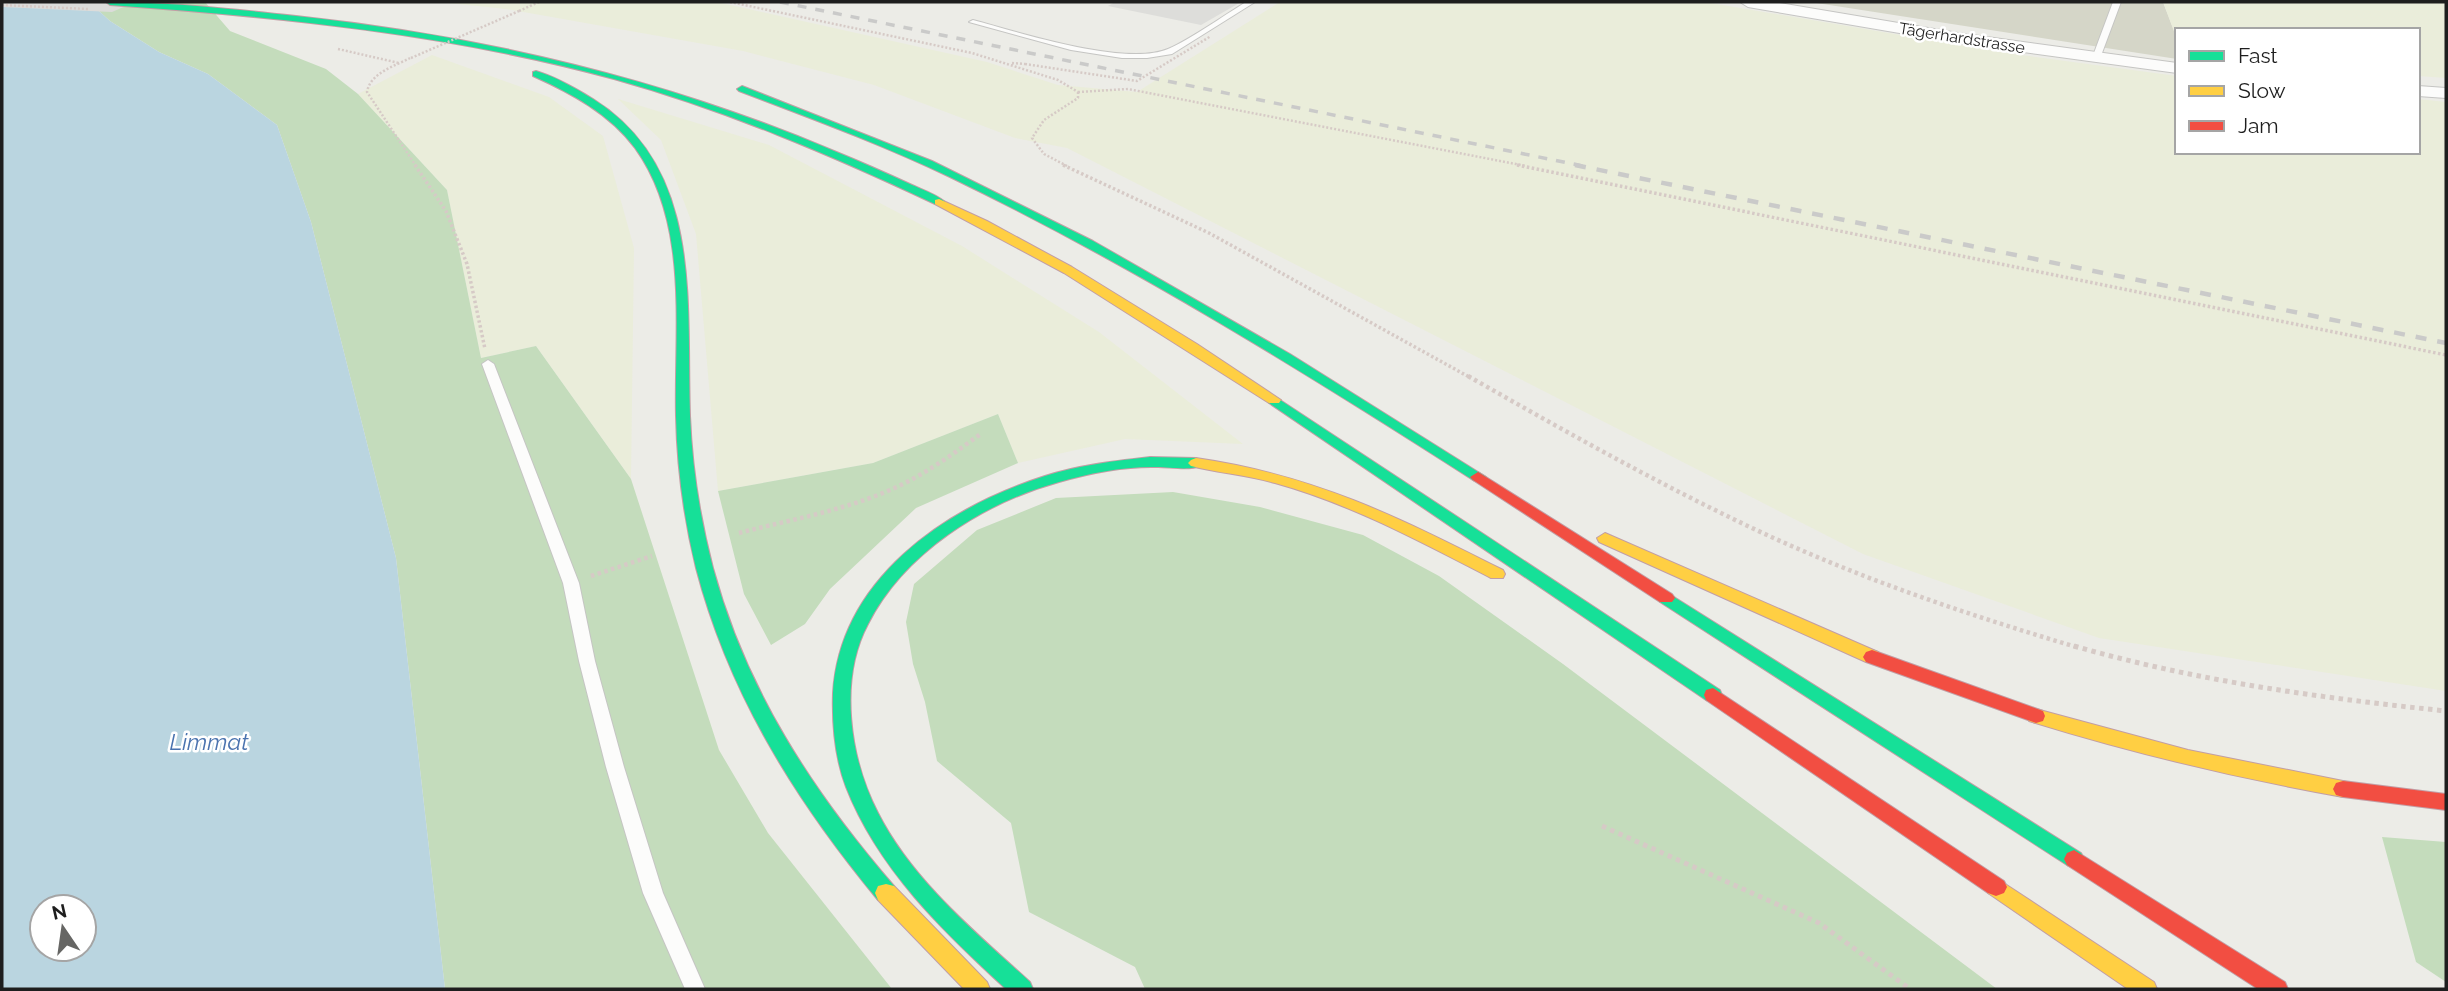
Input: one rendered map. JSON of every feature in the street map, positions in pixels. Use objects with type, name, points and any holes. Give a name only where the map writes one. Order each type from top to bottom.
[{"type":"highway","points":[[105,6],[132,3],[273,15],[418,34],[550,60],[680,96],[808,142],[916,191],[1040,257],[1188,346],[1627,638],[2146,989]]},
{"type":"highway","points":[[418,34],[564,86],[607,113],[645,153],[663,191],[674,240],[685,452],[690,495],[707,581],[725,637],[753,703],[780,753],[813,803],[855,858],[908,919],[979,989]]},
{"type":"highway","points":[[727,85],[882,141],[961,177],[1062,228],[1264,343],[2277,989]]},
{"type":"highway","points":[[1022,989],[948,919],[885,839],[867,808],[854,776],[842,723],[843,674],[851,641],[862,617],[885,582],[904,561],[953,521],[1013,491],[1063,474],[1148,462],[1237,466],[1290,478],[1335,493],[1627,638]]},
{"type":"highway","points":[[1515,501],[1687,571],[1786,620],[1881,661],[2039,719],[2128,744],[2254,772],[2446,802]]},
{"type":"street","name":"Tägerhardstrasse","points":[[1748,2],[1958,38],[2175,68]]},
{"type":"street","points":[[2420,91],[2446,93]]},
{"type":"lane","points":[[973,22],[1032,38],[1124,57],[1148,56],[1169,52],[1251,2]]},
{"type":"lane","points":[[2099,58],[2098,53],[2117,2]]},
{"type":"lane","points":[[488,364],[571,583],[597,701],[645,868],[653,893],[695,989]]},
{"type":"path","points":[[488,364],[467,264],[446,211],[367,92],[367,86],[377,75],[411,58],[540,2]]},
{"type":"path","points":[[730,2],[998,61],[1064,81],[1079,92],[1128,89],[1413,142],[2446,355]]},
{"type":"path","points":[[2,5],[105,6]]},
{"type":"path","points":[[998,61],[1137,81],[1211,36]]},
{"type":"path","points":[[1079,92],[1078,98],[1039,124],[1034,131],[1032,138],[1044,154],[1237,247],[1644,474],[1755,529],[1850,570],[1934,601],[2032,634],[2100,653],[2224,680],[2446,711]]},
{"type":"path","points":[[739,533],[807,516],[890,490],[937,464],[982,432]]},
{"type":"path","points":[[571,583],[652,556]]},
{"type":"path","points":[[1602,826],[1819,923],[1910,989]]},
{"type":"shaded area","points":[[1115,2],[1241,2],[1201,25],[1108,6]]},
{"type":"shaded area","points":[[1810,2],[2163,2],[2175,34],[2175,59]]},
{"type":"green space","points":[[89,2],[205,2],[230,31],[326,69],[358,94],[447,190],[481,358],[536,346],[631,479],[719,750],[768,833],[892,989],[445,989],[396,558],[311,222],[277,125],[208,74],[159,52],[110,21]]},
{"type":"green space","points":[[439,2],[717,2],[987,62],[1058,85],[1137,92],[1280,2],[1705,2],[2013,54],[2175,76],[2175,154],[2420,154],[2420,99],[2446,102],[2446,691],[2099,638],[1863,554],[1067,148],[1015,138],[874,85],[743,51],[506,9]]},
{"type":"green space","points":[[2163,2],[2446,2],[2446,78],[2420,76],[2420,28],[2175,28],[2175,34]]},
{"type":"green space","points":[[432,55],[549,97],[603,136],[634,248],[631,479],[536,346],[481,358],[447,190],[358,94]]},
{"type":"green space","points":[[618,99],[769,145],[962,246],[1099,332],[1243,444],[1125,439],[1018,463],[998,414],[873,463],[718,491],[696,234],[661,140]]},
{"type":"green space","points":[[998,414],[1018,463],[916,508],[830,589],[805,624],[771,645],[744,594],[718,491],[873,463]]},
{"type":"green space","points":[[1173,492],[1260,507],[1363,535],[1439,576],[1563,664],[1997,989],[1145,989],[1135,967],[1029,912],[1011,823],[937,761],[925,702],[913,664],[906,622],[914,584],[977,530],[1056,498]]},
{"type":"green space","points":[[2382,837],[2446,842],[2446,982],[2416,962]]},
{"type":"water","name":"Limmat","points":[[2,2],[89,2],[110,21],[159,52],[208,74],[277,125],[311,222],[396,558],[445,989],[2,989]]},
{"type":"pier","points":[[2,2],[135,2],[112,12],[2,7]]},
{"type":"railway","points":[[780,2],[1583,166]]},
{"type":"railway","points":[[1575,165],[2446,343]]},
{"type":"traffic: fast","points":[[110,2],[330,22],[475,44],[547,60],[618,78],[721,110],[816,147],[939,202]]},
{"type":"traffic: fast","points":[[536,74],[566,88],[608,114],[632,137],[659,179],[670,211],[681,280],[683,418],[690,494],[700,551],[718,615],[754,701],[776,742],[827,820],[886,893]]},
{"type":"traffic: fast","points":[[742,89],[928,163],[1022,208],[1155,280],[1285,356],[1478,477]]},
{"type":"traffic: fast","points":[[1274,400],[1713,695]]},
{"type":"traffic: fast","points":[[1022,989],[968,939],[914,883],[871,819],[855,785],[844,735],[843,684],[854,635],[886,582],[920,548],[960,520],[1005,496],[1052,479],[1101,467],[1150,462],[1196,463]]},
{"type":"traffic: fast","points":[[1666,598],[2074,859]]},
{"type":"traffic: slow","points":[[939,202],[1068,270],[1274,400]]},
{"type":"traffic: slow","points":[[1196,463],[1238,469],[1315,490],[1388,520],[1497,574]]},
{"type":"traffic: slow","points":[[1605,538],[1872,657]]},
{"type":"traffic: slow","points":[[2036,716],[2188,758],[2343,789]]},
{"type":"traffic: slow","points":[[1996,887],[2146,989]]},
{"type":"traffic: slow","points":[[886,893],[979,989]]},
{"type":"traffic: jam","points":[[1478,477],[1666,598]]},
{"type":"traffic: jam","points":[[1872,657],[2036,716]]},
{"type":"traffic: jam","points":[[1713,695],[1996,887]]},
{"type":"traffic: jam","points":[[2343,789],[2446,802]]},
{"type":"traffic: jam","points":[[2074,859],[2277,989]]}]
